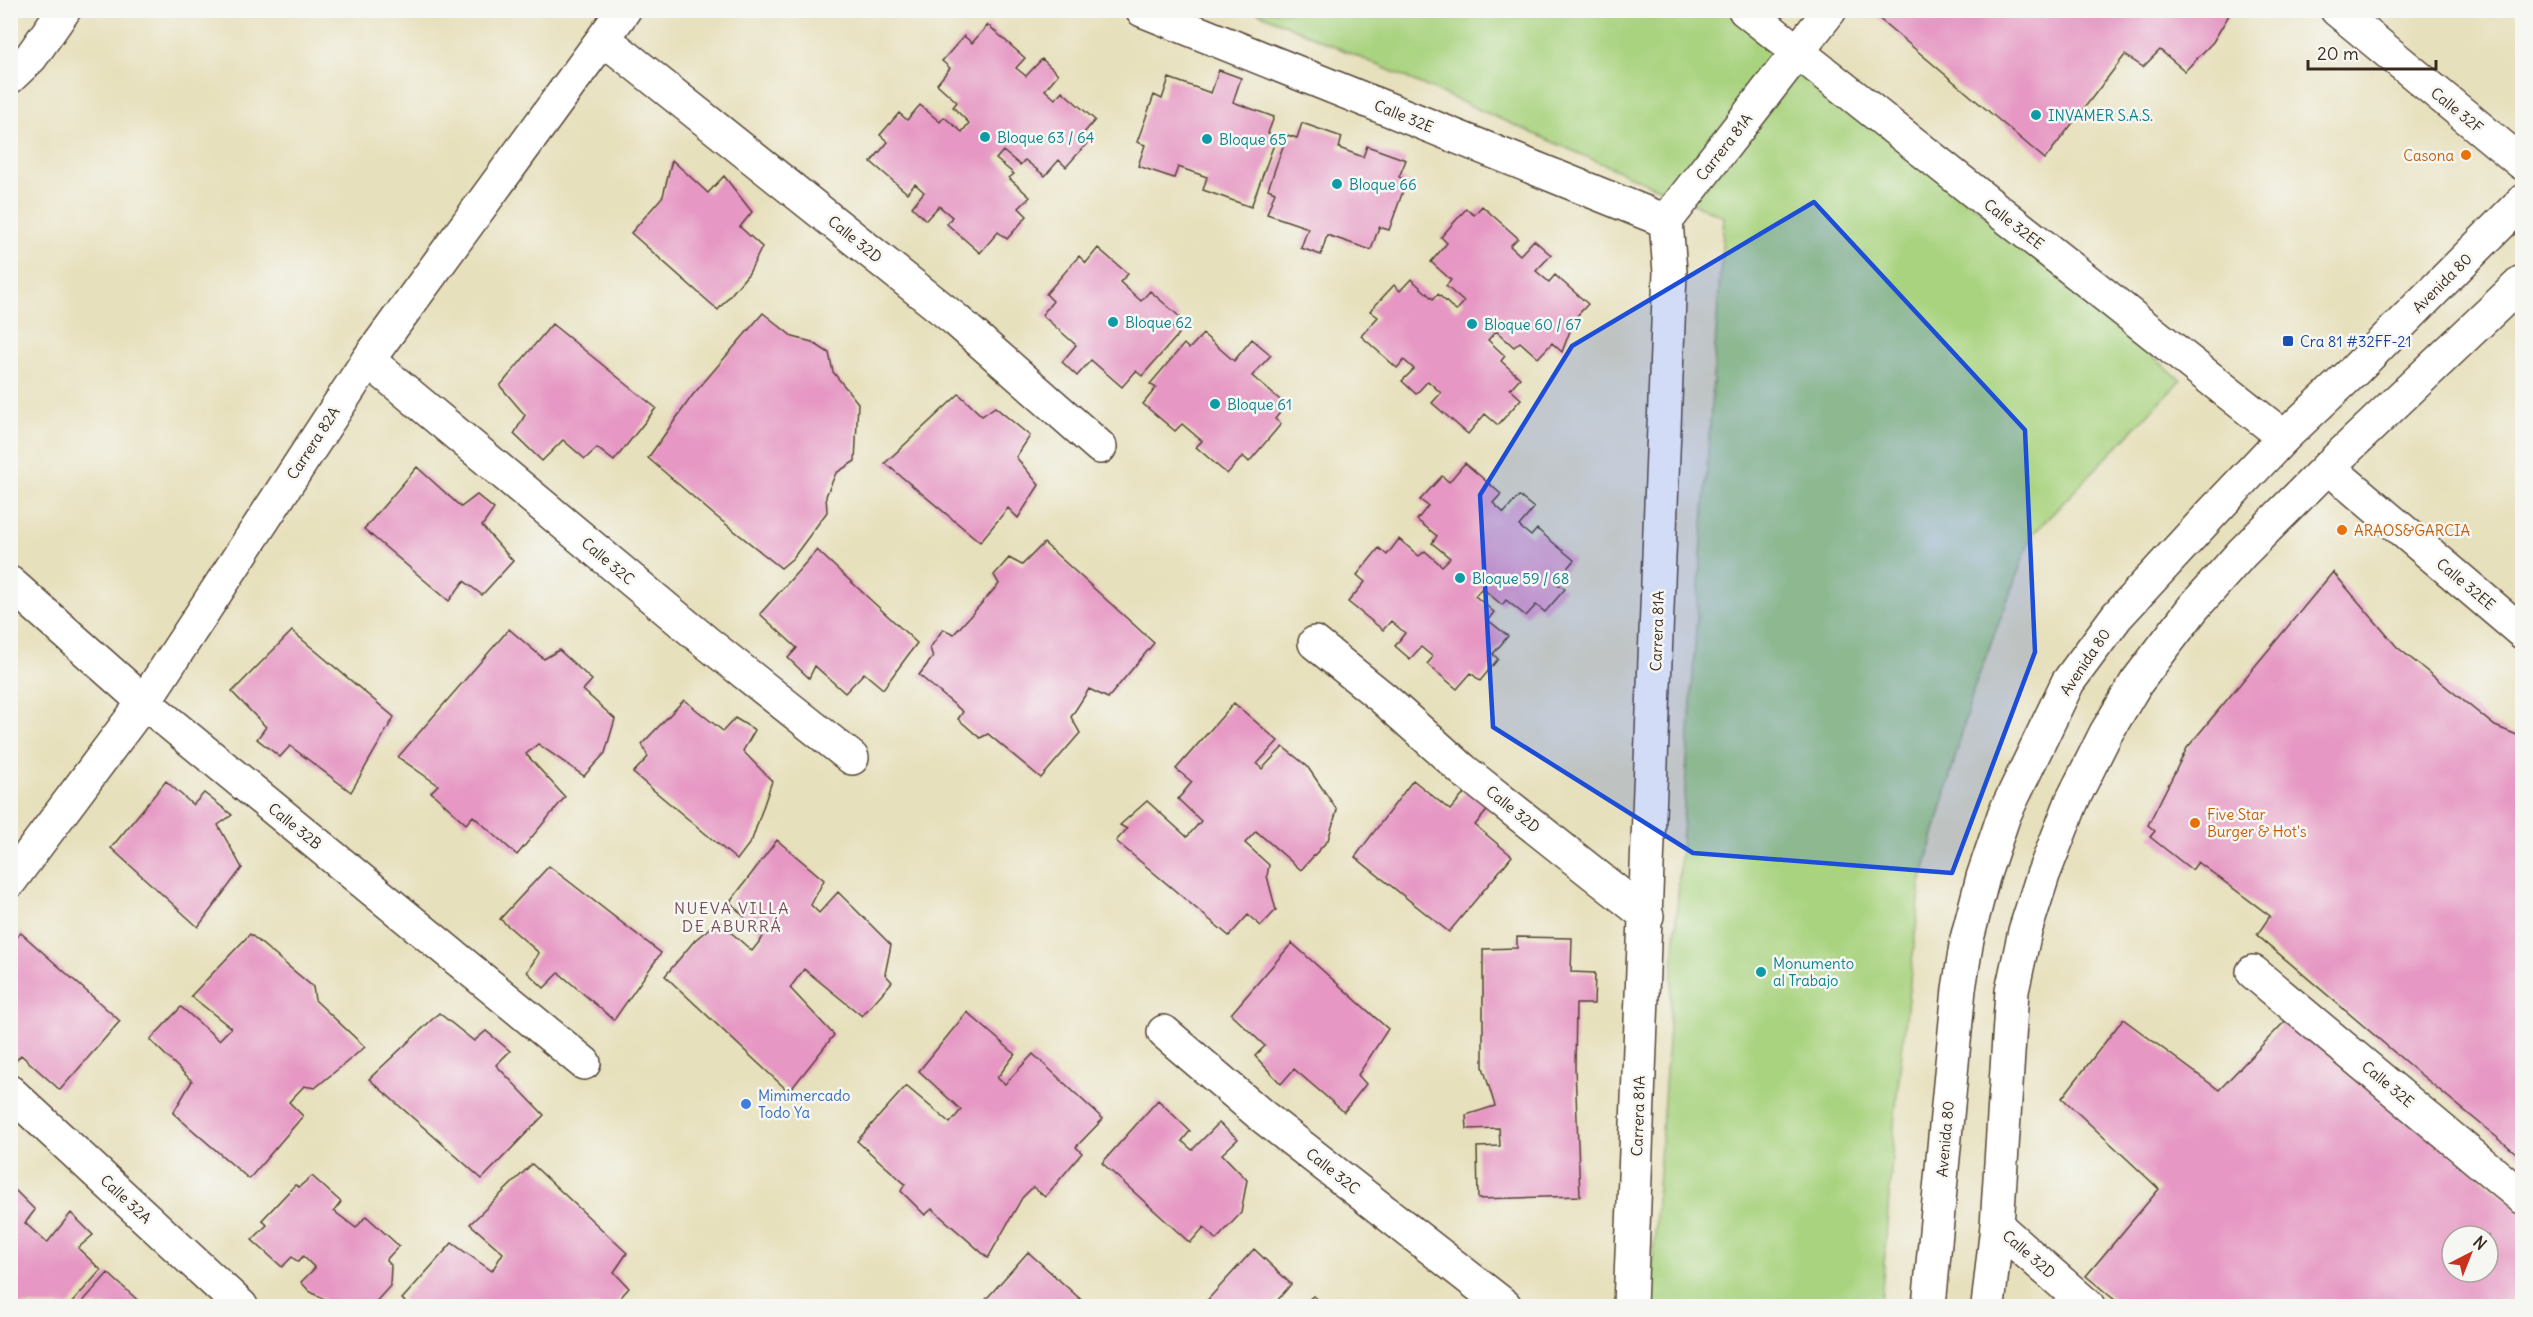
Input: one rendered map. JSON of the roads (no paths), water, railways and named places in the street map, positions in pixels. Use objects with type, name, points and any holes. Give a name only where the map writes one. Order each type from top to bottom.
[{"type":"street","points":[[10,77],[31,57],[64,10]]},
{"type":"street","name":"Carrera 82A","points":[[10,881],[144,702],[368,360],[624,10]]},
{"type":"street","name":"Calle 32E","points":[[1142,10],[1666,221]]},
{"type":"street","name":"Calle 32EE","points":[[1745,10],[2284,437]]},
{"type":"street","name":"Carrera 81A","points":[[1630,1306],[1647,916],[1670,272],[1666,221],[1830,10]]},
{"type":"street","name":"Calle 32F","points":[[2337,10],[2523,163]]},
{"type":"street","name":"Calle 32D","points":[[604,39],[956,320],[1100,447]]},
{"type":"street","name":"Avenida 80","points":[[1929,1306],[1959,988],[1967,939],[1983,877],[2004,814],[2068,682],[2117,616],[2284,437],[2352,373],[2523,201]]},
{"type":"street","points":[[1988,1306],[1997,1226],[2012,991],[2025,931],[2043,874],[2072,801],[2106,733],[2136,683],[2193,608],[2242,553],[2328,466],[2523,282]]},
{"type":"street","name":"Calle 32C","points":[[368,360],[706,642],[852,758]]},
{"type":"street","name":"Calle 32EE","points":[[2328,466],[2523,632]]},
{"type":"street","name":"Calle 32B","points":[[10,583],[144,702],[584,1063]]},
{"type":"street","name":"Calle 32D","points":[[1316,643],[1383,698],[1463,770],[1647,916]]},
{"type":"street","name":"Calle 32E","points":[[2253,972],[2523,1197]]},
{"type":"street","name":"Calle 32C","points":[[1164,1032],[1261,1115],[1505,1306]]},
{"type":"street","name":"Calle 32A","points":[[10,1092],[241,1306]]},
{"type":"street","name":"Calle 32D","points":[[1997,1226],[2088,1306]]},
{"type":"place","name":"INVAMER S.A.S.","points":[[2036,115]]},
{"type":"place","name":"Bloque 63 / 64","points":[[985,137]]},
{"type":"place","name":"Bloque 65","points":[[1207,139]]},
{"type":"place","name":"Casona","points":[[2466,155]]},
{"type":"place","name":"Bloque 66","points":[[1337,184]]},
{"type":"place","name":"Bloque 62","points":[[1113,322]]},
{"type":"place","name":"Bloque 60 / 67","points":[[1472,324]]},
{"type":"place","name":"Cra 81 #32FF-21","points":[[2288,341]]},
{"type":"place","name":"Bloque 61","points":[[1215,404]]},
{"type":"place","name":"ARAOS&GARCIA","points":[[2342,530]]},
{"type":"place","name":"Bloque 59 / 68","points":[[1460,578]]},
{"type":"place","name":"Five Star Burger & Hot's","points":[[2195,823]]},
{"type":"place","name":"Monumento al Trabajo","points":[[1761,972]]},
{"type":"place","name":"Mimimercado Todo Ya","points":[[746,1104]]},
{"type":"district","name":"NUEVA VILLA DE ABURRÁ","points":[[732,917]]}]
